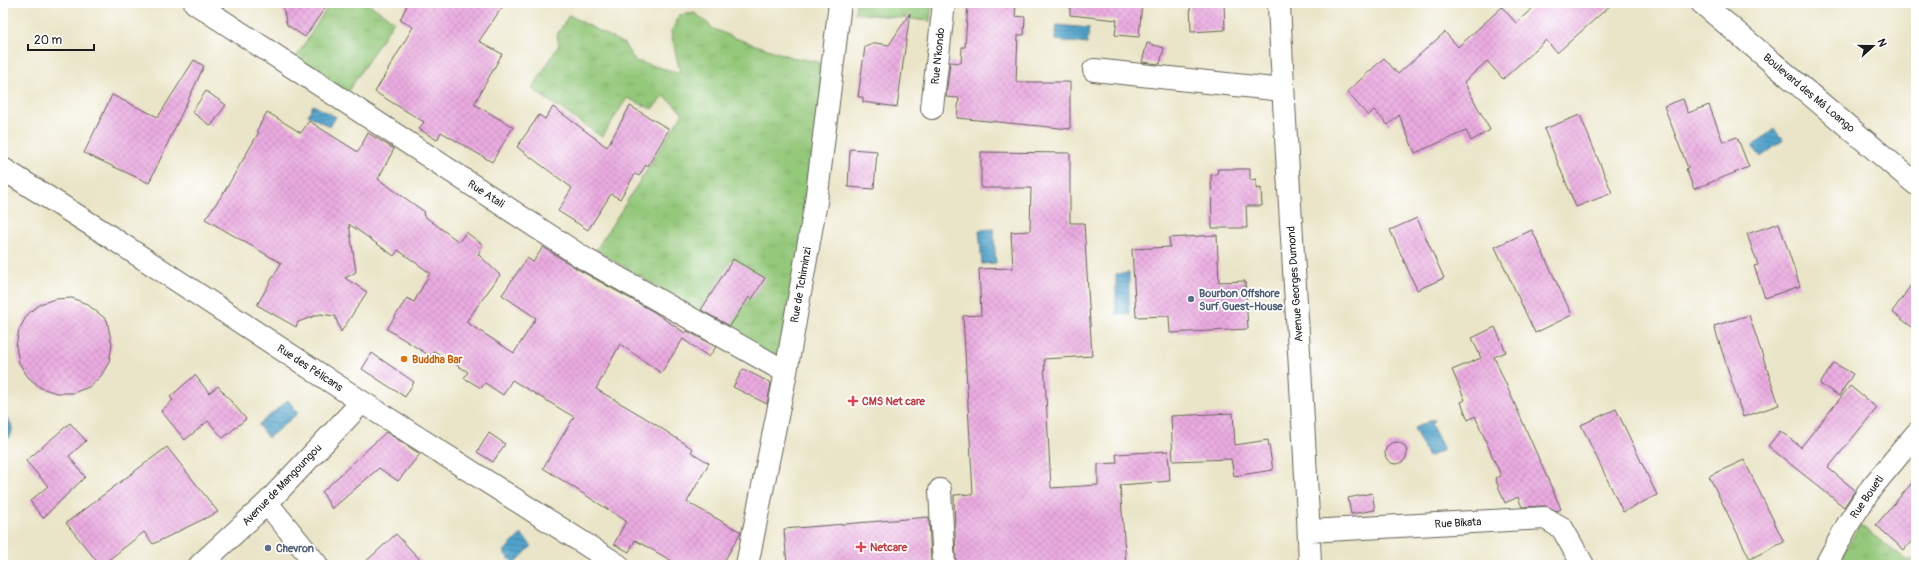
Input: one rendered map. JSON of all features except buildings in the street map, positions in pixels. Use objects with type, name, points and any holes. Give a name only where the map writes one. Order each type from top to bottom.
[{"type":"street","name":"Rue Atali","points":[[195,3],[585,259],[786,372]]},
{"type":"street","name":"Rue de Tchiminzi","points":[[746,565],[786,372],[816,202],[840,3]]},
{"type":"street","name":"Rue N'kondo","points":[[932,108],[944,3]]},
{"type":"street","name":"Avenue Georges Dumond","points":[[1279,3],[1301,372],[1310,565]]},
{"type":"street","name":"Boulevard des Mâ Loango","points":[[1702,3],[1916,184]]},
{"type":"street","points":[[1094,70],[1283,90]]},
{"type":"street","name":"Rue des Pélicans","points":[[3,169],[110,236],[362,402],[618,565]]},
{"type":"street","name":"Avenue de Mangoungou","points":[[200,565],[267,503],[362,402]]},
{"type":"street","name":"Rue Boueti","points":[[1826,565],[1848,524],[1872,487],[1916,434]]},
{"type":"street","points":[[940,490],[944,565]]},
{"type":"street","points":[[267,503],[317,565]]},
{"type":"street","name":"Rue Bikata","points":[[1309,531],[1546,518],[1562,528],[1583,565]]},
{"type":"green space","points":[[330,3],[367,3],[394,21],[347,93],[295,59]]},
{"type":"green space","points":[[856,3],[932,3],[930,21],[855,13]]},
{"type":"green space","points":[[695,13],[714,29],[735,38],[791,57],[819,62],[825,139],[803,254],[776,358],[596,250],[683,113],[664,96],[652,109],[627,98],[602,137],[532,89],[559,45],[557,35],[569,15],[624,44],[635,61],[680,73],[671,32],[679,15]]},
{"type":"green space","points":[[1860,525],[1907,561],[1916,558],[1916,565],[1836,565]]},
{"type":"water","points":[[1057,25],[1089,28],[1087,44],[1055,40]]},
{"type":"water","points":[[313,105],[336,117],[330,127],[308,115]]},
{"type":"water","points":[[1774,129],[1783,140],[1761,157],[1752,146]]},
{"type":"water","points":[[993,229],[996,263],[982,264],[979,230]]},
{"type":"water","points":[[1129,273],[1129,314],[1116,314],[1116,274]]},
{"type":"water","points":[[288,400],[298,413],[268,438],[258,425]]},
{"type":"water","points":[[3,416],[10,422],[12,428],[10,437],[3,442]]},
{"type":"water","points":[[1434,419],[1435,421],[1431,424],[1444,450],[1428,457],[1414,428]]},
{"type":"water","points":[[521,534],[532,546],[514,564],[503,552]]},
{"type":"place","name":"Bourbon Offshore Surf Guest-House","points":[[1191,299]]},
{"type":"place","name":"Buddha Bar","points":[[404,359]]},
{"type":"place","name":"CMS Net care","points":[[853,401]]},
{"type":"place","name":"Netcare","points":[[861,547]]},
{"type":"place","name":"Chevron","points":[[268,548]]}]
